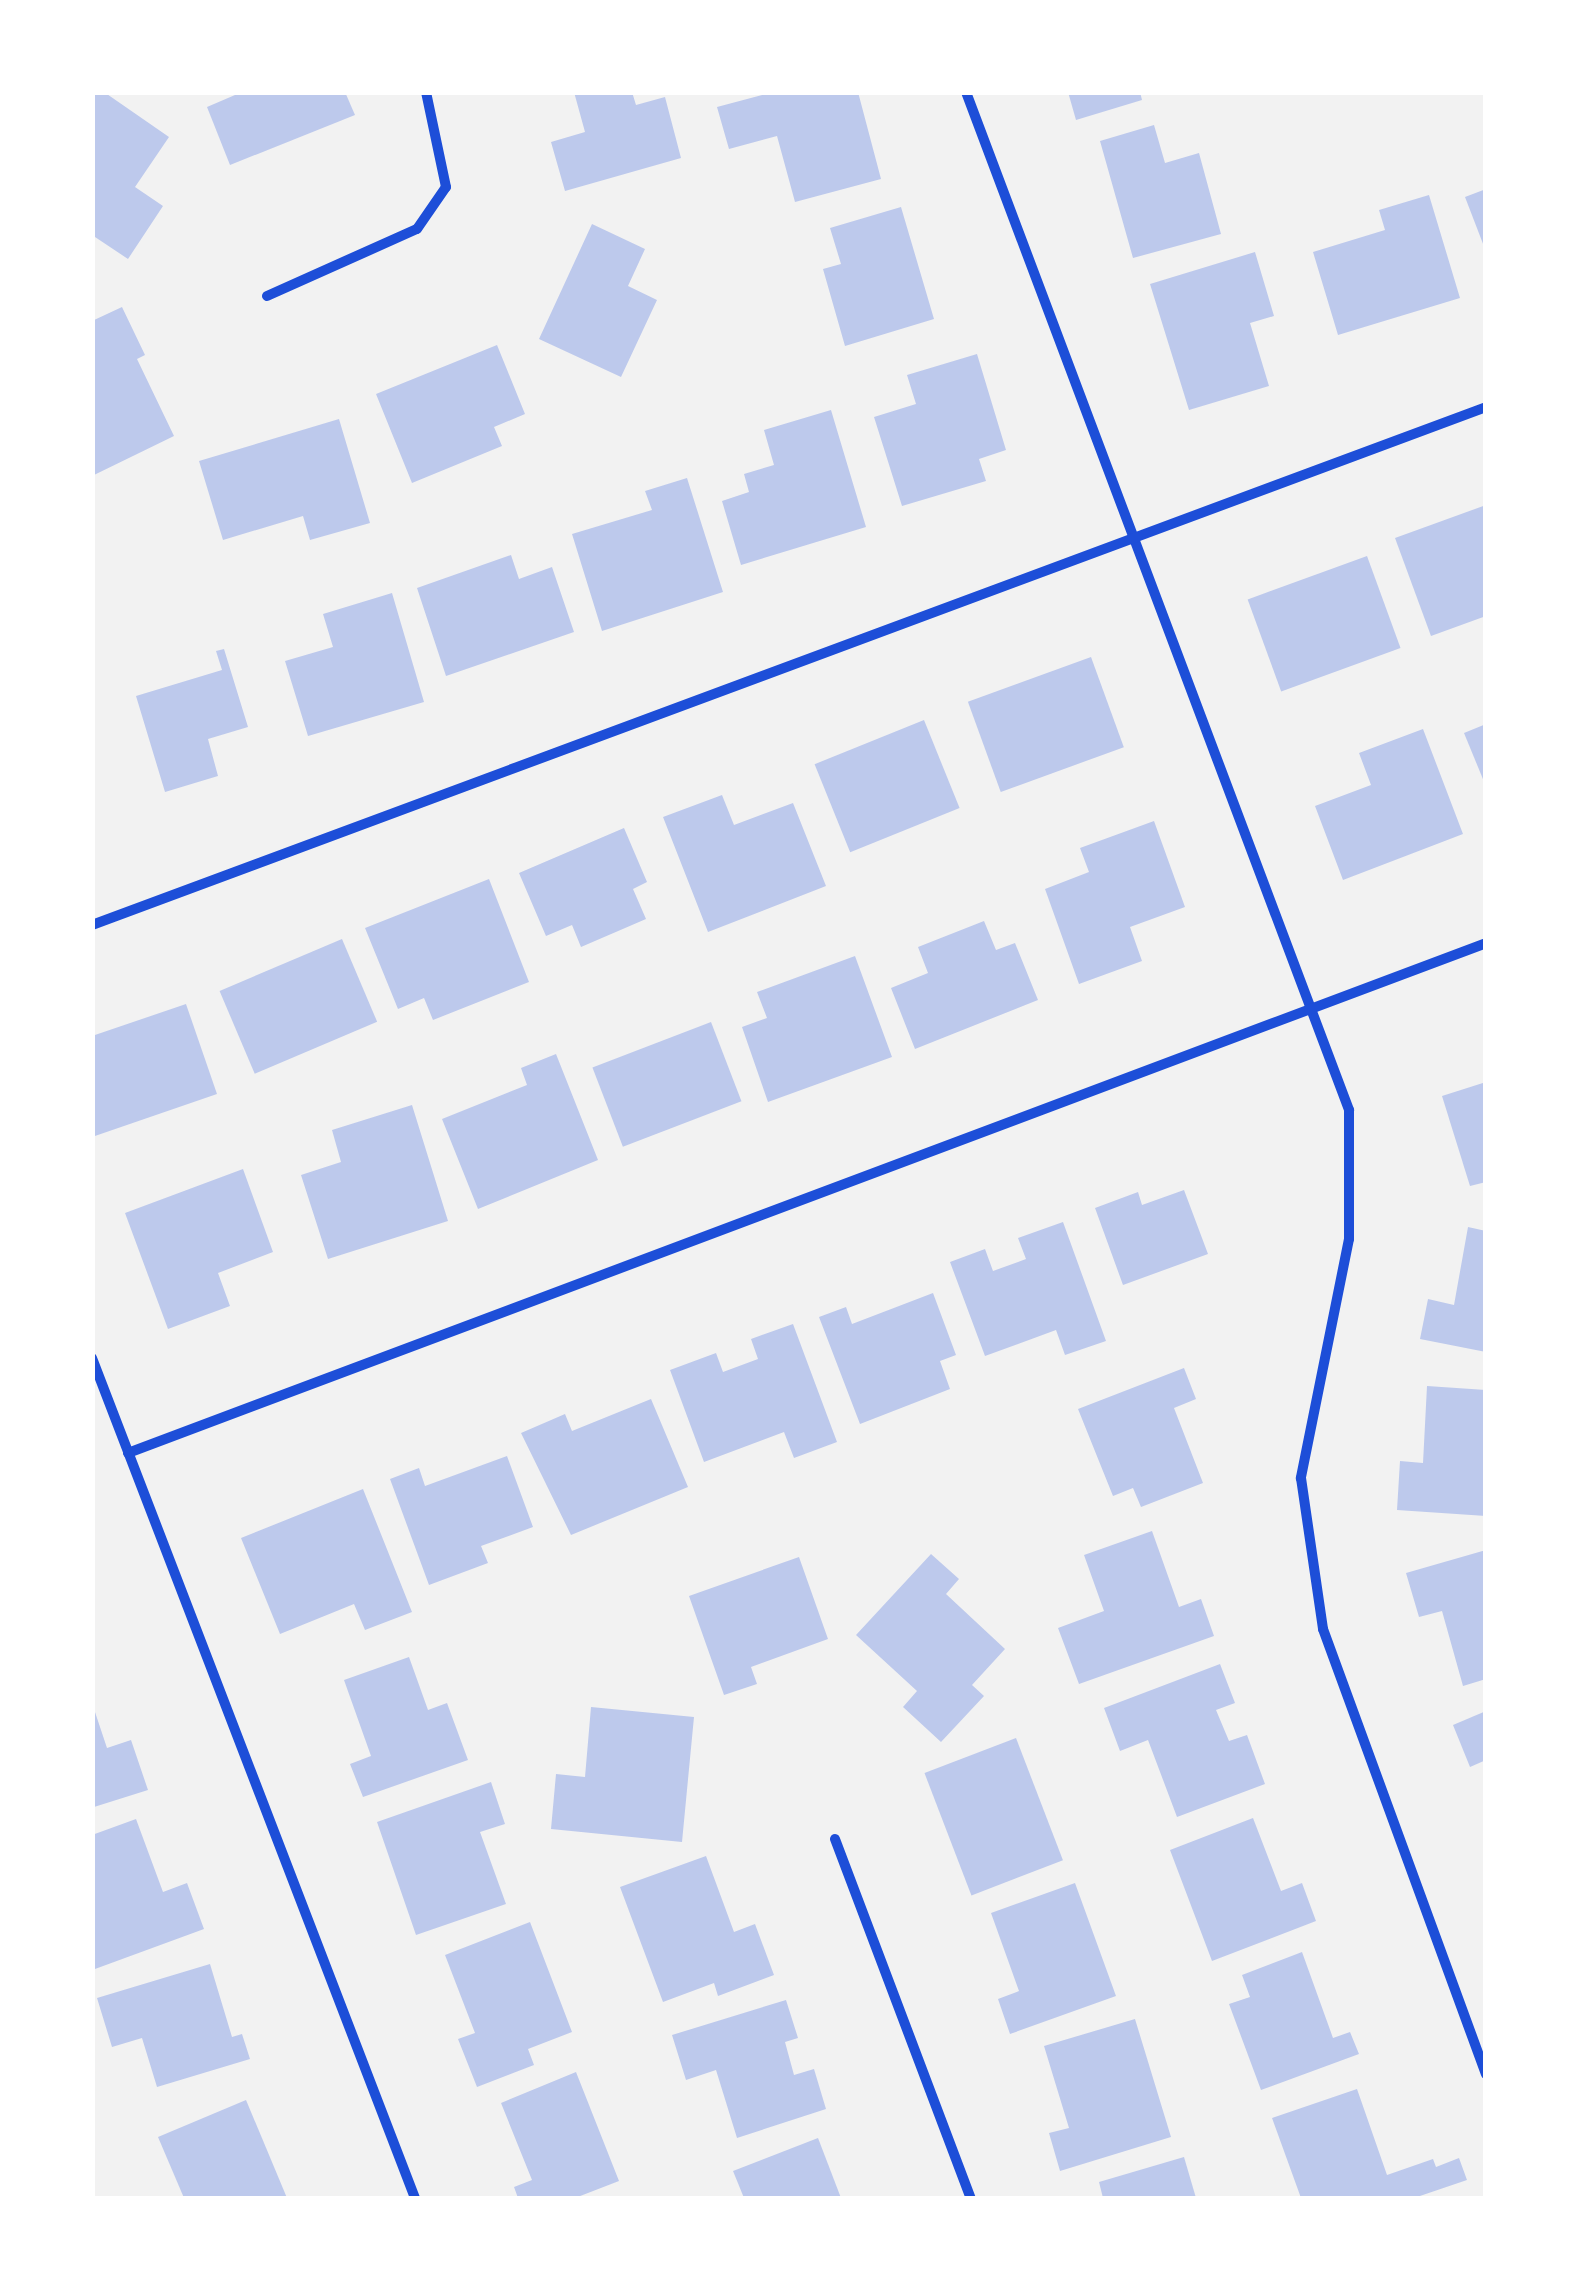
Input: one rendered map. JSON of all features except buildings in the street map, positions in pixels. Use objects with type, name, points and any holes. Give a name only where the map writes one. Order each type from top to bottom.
[{"type":"street","points":[[267,296],[417,229],[446,187],[426,92]]},
{"type":"street","points":[[966,92],[1349,1110],[1349,1239],[1301,1478],[1322,1629],[1486,2074]]},
{"type":"street","points":[[92,925],[1486,407]]},
{"type":"street","points":[[128,1453],[1486,943]]},
{"type":"street","points":[[92,1358],[415,2198]]},
{"type":"street","points":[[836,1838],[971,2198]]}]
